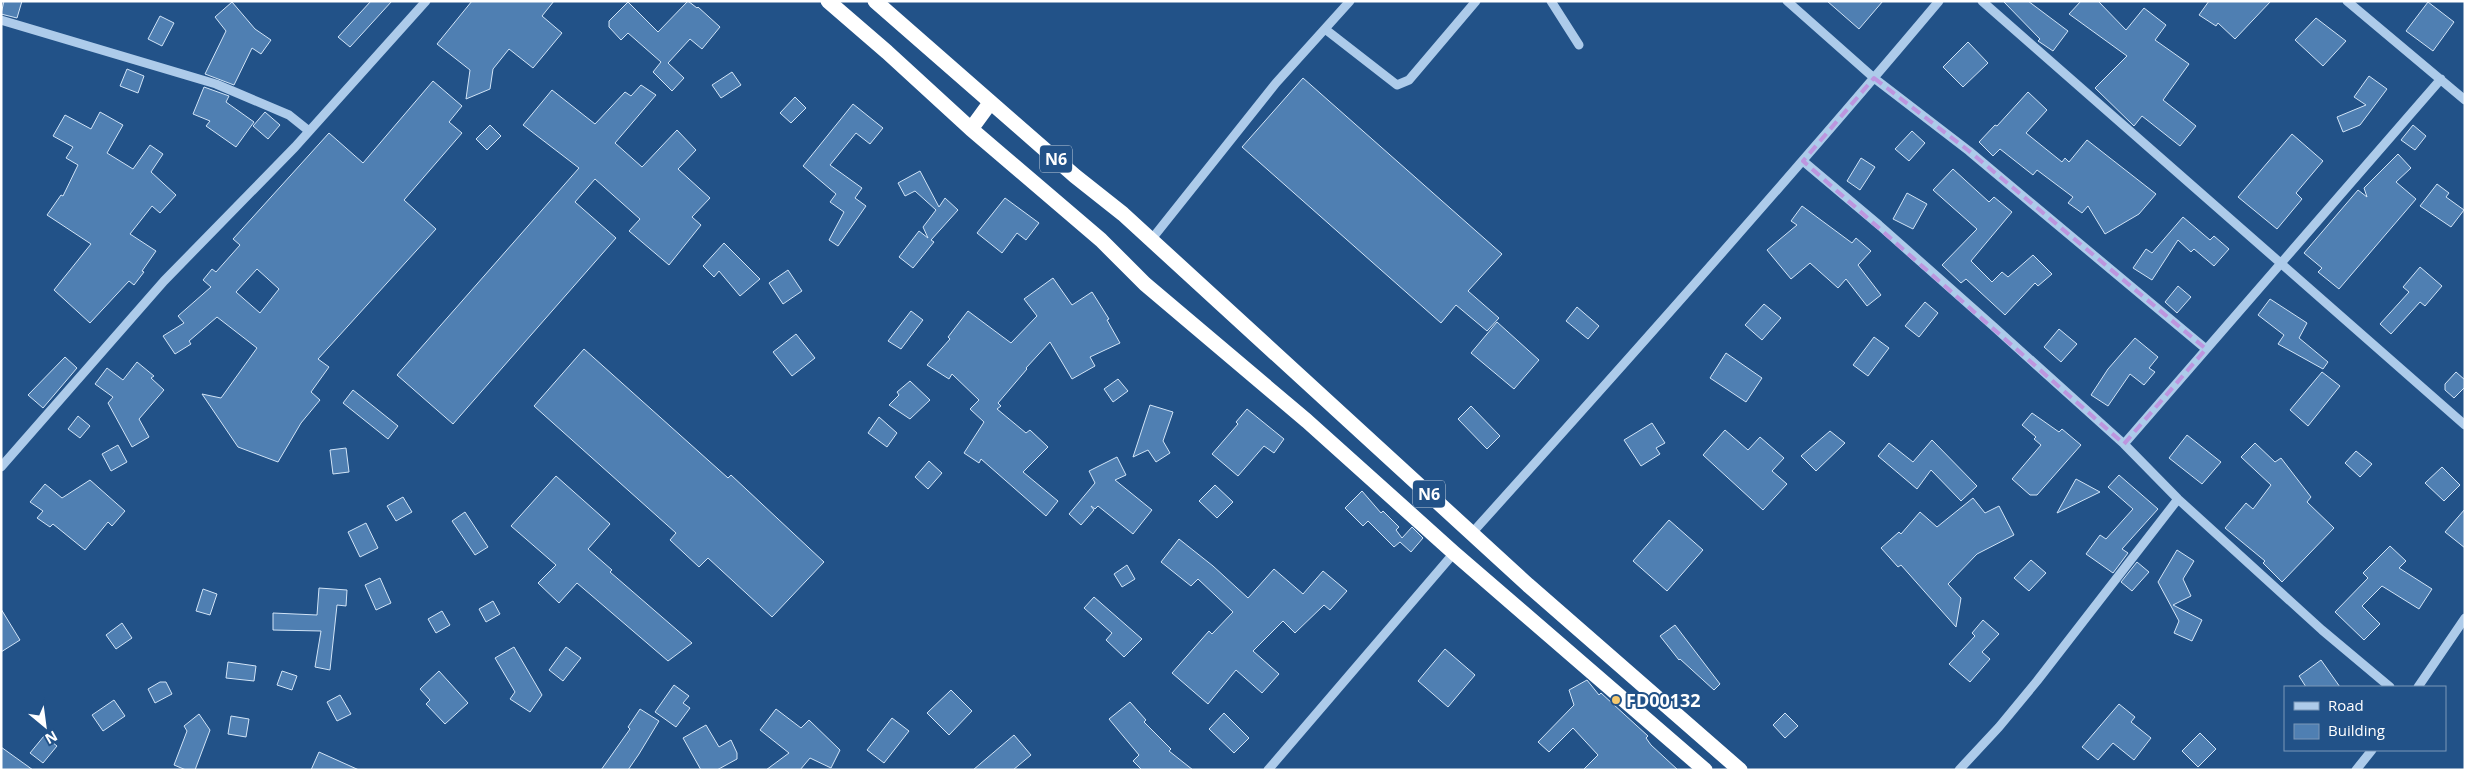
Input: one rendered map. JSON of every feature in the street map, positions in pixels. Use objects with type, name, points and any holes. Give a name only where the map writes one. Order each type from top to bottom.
[{"type":"highway","name":"N6","points":[[828,1],[971,129],[1101,240],[1146,284],[1307,421],[1454,553],[1705,770]]},
{"type":"highway","name":"N6","points":[[875,1],[990,103],[1123,214],[1528,586],[1740,770]]},
{"type":"highway","points":[[971,129],[990,103]]},
{"type":"street","points":[[1,467],[164,281],[309,131],[426,1]]},
{"type":"street","points":[[1151,240],[1276,83],[1350,1]]},
{"type":"street","points":[[1324,29],[1397,85],[1409,80],[1476,1]]},
{"type":"street","points":[[1552,1],[1579,44]]},
{"type":"street","points":[[1787,1],[1874,78],[1976,157],[2206,349]]},
{"type":"street","points":[[1472,533],[1638,350],[1803,162],[1938,1]]},
{"type":"street","points":[[1982,1],[2282,262],[2465,425]]},
{"type":"street","points":[[2347,1],[2465,100]]},
{"type":"street","points":[[1,20],[216,84],[289,115],[309,131]]},
{"type":"street","points":[[2124,444],[2441,79]]},
{"type":"street","points":[[1803,162],[1886,231],[2124,444],[2178,499],[2322,630],[2389,686]]},
{"type":"street","points":[[1959,770],[1999,727],[2037,681],[2178,499]]},
{"type":"street","points":[[1268,770],[1454,553]]},
{"type":"street","points":[[2419,686],[2465,618]]},
{"type":"street","points":[[2356,770],[2371,751]]},
{"type":"highlighted area","points":[[1874,78],[1969,151],[2206,349],[2124,444],[1803,161]]},
{"type":"building","points":[[4,1],[22,1],[17,18],[1,14]]},
{"type":"building","points":[[371,1],[392,1],[350,47],[338,37]]},
{"type":"building","points":[[472,1],[554,1],[542,16],[562,33],[533,68],[509,49],[493,69],[490,89],[466,99],[470,70],[437,44]]},
{"type":"building","points":[[688,1],[698,7],[720,27],[702,49],[690,39],[668,63],[684,78],[672,91],[653,72],[661,62],[628,33],[621,40],[609,27],[609,21],[628,2],[658,32]]},
{"type":"building","points":[[1827,1],[1883,1],[1859,29]]},
{"type":"building","points":[[2003,1],[2028,1],[2068,31],[2053,51],[2038,41],[2040,39]]},
{"type":"building","points":[[2081,1],[2098,1],[2126,30],[2144,8],[2166,25],[2155,40],[2189,64],[2163,100],[2196,126],[2180,146],[2142,116],[2134,126],[2095,88],[2127,56],[2069,14]]},
{"type":"building","points":[[2209,1],[2271,1],[2235,39],[2218,23],[2216,26],[2199,15]]},
{"type":"building","points":[[232,2],[255,29],[271,40],[261,54],[252,48],[234,85],[205,74],[226,31],[215,17]]},
{"type":"building","points":[[2428,2],[2454,22],[2433,51],[2406,31]]},
{"type":"building","points":[[160,16],[174,23],[162,46],[148,39]]},
{"type":"building","points":[[2316,18],[2346,41],[2323,66],[2295,40]]},
{"type":"building","points":[[1968,42],[1988,63],[1963,87],[1943,67]]},
{"type":"building","points":[[127,69],[144,76],[138,93],[120,86]]},
{"type":"building","points":[[732,72],[741,85],[721,98],[712,85]]},
{"type":"building","points":[[2369,76],[2387,89],[2360,125],[2343,132],[2337,117],[2366,105],[2354,97]]},
{"type":"building","points":[[1303,78],[1502,254],[1468,291],[1499,318],[1487,331],[1456,305],[1441,323],[1242,147]]},
{"type":"building","points":[[433,81],[462,106],[449,122],[462,133],[404,200],[436,229],[318,359],[329,367],[311,392],[320,400],[301,423],[278,462],[238,447],[202,394],[221,398],[257,348],[217,317],[189,341],[191,344],[175,354],[163,336],[184,323],[178,316],[211,287],[203,280],[212,269],[216,272],[240,245],[233,239],[329,133],[363,163]],"holes":[[[257,269],[279,289],[260,313],[236,292]]]},
{"type":"building","points":[[641,85],[656,95],[615,143],[642,167],[677,130],[696,150],[678,169],[710,198],[692,217],[701,225],[669,265],[629,231],[640,219],[595,179],[575,202],[616,238],[453,424],[397,375],[579,168],[523,125],[552,90],[595,124],[625,92],[631,96]]},
{"type":"building","points":[[204,87],[229,96],[226,102],[254,122],[236,147],[206,126],[210,121],[193,114]]},
{"type":"building","points":[[2028,92],[2047,110],[2026,133],[2062,162],[2065,158],[2069,162],[2087,140],[2156,194],[2139,214],[2105,234],[2088,206],[2082,213],[2068,203],[2073,197],[2037,170],[2033,175],[2000,149],[1993,156],[1979,142],[1995,125],[1997,126]]},
{"type":"building","points":[[795,97],[806,108],[791,123],[780,113]]},
{"type":"building","points":[[853,104],[883,128],[870,144],[856,133],[830,165],[862,188],[855,198],[866,206],[838,246],[829,240],[844,212],[830,202],[836,194],[803,166]]},
{"type":"building","points":[[100,112],[123,125],[107,153],[133,169],[150,145],[163,154],[151,172],[176,195],[160,213],[152,206],[130,234],[156,251],[134,285],[129,281],[90,323],[54,290],[91,244],[47,215],[61,195],[63,196],[78,165],[66,158],[73,147],[53,136],[65,115],[91,129]]},
{"type":"building","points":[[265,112],[280,125],[268,139],[253,126]]},
{"type":"building","points":[[490,125],[501,136],[487,150],[476,139]]},
{"type":"building","points":[[2413,125],[2426,136],[2415,150],[2401,140]]},
{"type":"building","points":[[1912,131],[1925,143],[1909,161],[1895,149]]},
{"type":"building","points":[[2292,134],[2323,161],[2296,193],[2302,199],[2277,229],[2238,197]]},
{"type":"building","points":[[2398,154],[2411,168],[2396,182],[2416,199],[2339,289],[2318,272],[2322,268],[2304,253],[2358,190],[2367,197],[2364,188]]},
{"type":"building","points":[[1861,158],[1875,167],[1860,190],[1847,181]]},
{"type":"building","points":[[1953,169],[1989,202],[1994,197],[2012,212],[1971,261],[1992,282],[2002,272],[2008,277],[2033,255],[2052,274],[2038,286],[2035,283],[2005,315],[1966,279],[1961,283],[1942,265],[1977,229],[1933,190]]},
{"type":"building","points":[[920,171],[939,207],[945,198],[958,210],[931,240],[934,242],[913,268],[899,257],[919,231],[928,238],[923,227],[936,210],[915,191],[905,196],[898,183]]},
{"type":"building","points":[[2437,184],[2449,193],[2446,197],[2464,210],[2451,227],[2420,206]]},
{"type":"building","points":[[1907,193],[1927,204],[1913,229],[1893,219]]},
{"type":"building","points":[[1005,198],[1039,223],[1026,240],[1017,233],[1002,253],[977,233]]},
{"type":"building","points":[[1802,206],[1852,243],[1856,238],[1871,251],[1858,265],[1881,295],[1867,306],[1846,279],[1838,288],[1810,263],[1791,279],[1767,250],[1797,225],[1791,221]]},
{"type":"building","points":[[2183,217],[2210,240],[2214,236],[2229,249],[2214,266],[2194,249],[2191,252],[2178,240],[2152,280],[2133,268],[2146,249],[2152,253]]},
{"type":"building","points":[[724,243],[760,279],[740,296],[719,271],[714,277],[703,266]]},
{"type":"building","points":[[2420,267],[2442,286],[2425,306],[2420,302],[2391,334],[2380,324],[2409,292],[2403,287]]},
{"type":"building","points":[[788,270],[802,291],[783,304],[769,283]]},
{"type":"building","points":[[1053,278],[1072,305],[1092,292],[1109,319],[1107,320],[1120,343],[1090,357],[1095,366],[1072,379],[1050,342],[998,403],[1001,406],[997,409],[1026,433],[1030,430],[1048,447],[1023,472],[1058,501],[1046,516],[981,459],[979,463],[964,453],[984,422],[970,409],[979,400],[952,374],[949,379],[927,365],[950,339],[948,337],[968,311],[1011,343],[1037,316],[1024,299]]},
{"type":"building","points":[[2178,286],[2191,297],[2177,313],[2165,302]]},
{"type":"building","points":[[2270,299],[2307,323],[2299,338],[2328,362],[2323,369],[2278,344],[2284,335],[2258,315]]},
{"type":"building","points":[[1925,302],[1938,313],[1919,337],[1905,326]]},
{"type":"building","points":[[1764,304],[1781,318],[1762,340],[1745,325]]},
{"type":"building","points":[[1577,307],[1599,326],[1588,339],[1566,321]]},
{"type":"building","points":[[911,311],[923,320],[901,349],[888,341]]},
{"type":"building","points":[[1497,322],[1539,360],[1514,389],[1471,353]]},
{"type":"building","points":[[2059,329],[2077,344],[2061,362],[2044,347]]},
{"type":"building","points":[[796,334],[815,358],[792,376],[773,352]]},
{"type":"building","points":[[1874,337],[1889,348],[1868,376],[1853,365]]},
{"type":"building","points":[[2135,338],[2158,357],[2149,368],[2155,372],[2144,385],[2130,374],[2108,406],[2091,395],[2108,369]]},
{"type":"building","points":[[584,349],[728,478],[731,475],[824,562],[772,617],[708,558],[699,567],[670,540],[676,533],[534,406]]},
{"type":"building","points":[[1726,353],[1762,378],[1746,402],[1710,378]]},
{"type":"building","points":[[65,357],[77,368],[43,408],[28,395]]},
{"type":"building","points":[[137,362],[154,376],[151,378],[164,390],[139,419],[149,437],[132,447],[108,403],[113,397],[95,384],[107,368],[123,380]]},
{"type":"building","points":[[2322,372],[2340,386],[2308,426],[2290,410]]},
{"type":"building","points":[[2456,372],[2465,380],[2465,387],[2454,398],[2445,390],[2445,384]]},
{"type":"building","points":[[1118,379],[1128,391],[1113,402],[1104,389]]},
{"type":"building","points":[[910,381],[930,400],[910,419],[889,405],[899,395],[897,392]]},
{"type":"building","points":[[353,390],[398,426],[388,439],[343,403]]},
{"type":"building","points":[[1150,405],[1173,412],[1163,441],[1170,453],[1156,462],[1148,450],[1133,457]]},
{"type":"building","points":[[1471,406],[1500,436],[1487,449],[1458,419]]},
{"type":"building","points":[[1247,409],[1284,439],[1274,453],[1264,446],[1238,476],[1212,454],[1238,424],[1236,422]]},
{"type":"building","points":[[2032,413],[2059,432],[2062,429],[2081,445],[2037,495],[2030,495],[2012,479],[2041,445],[2034,439],[2036,437],[2022,425]]},
{"type":"building","points":[[78,416],[90,426],[80,438],[68,429]]},
{"type":"building","points":[[879,417],[897,433],[887,447],[868,433]]},
{"type":"building","points":[[1652,423],[1665,443],[1656,448],[1660,454],[1641,466],[1624,440]]},
{"type":"building","points":[[1725,430],[1748,450],[1760,437],[1784,458],[1772,471],[1787,484],[1763,510],[1703,455]]},
{"type":"building","points":[[1830,431],[1845,443],[1816,471],[1801,456]]},
{"type":"building","points":[[2187,435],[2221,462],[2202,484],[2169,458]]},
{"type":"building","points":[[1932,440],[1977,486],[1961,501],[1931,470],[1917,489],[1878,456],[1889,443],[1913,462]]},
{"type":"building","points":[[2255,443],[2275,462],[2281,458],[2311,497],[2307,502],[2334,528],[2282,582],[2263,563],[2265,561],[2225,528],[2246,503],[2253,509],[2271,485],[2241,457]]},
{"type":"building","points":[[118,445],[127,462],[111,471],[102,454]]},
{"type":"building","points":[[346,448],[349,472],[333,474],[330,450]]},
{"type":"building","points":[[2356,451],[2372,464],[2360,477],[2345,463]]},
{"type":"building","points":[[1117,457],[1126,475],[1115,480],[1152,510],[1133,534],[1098,506],[1095,509],[1091,506],[1094,510],[1081,525],[1069,514],[1095,483],[1089,471]]},
{"type":"building","points":[[929,461],[942,473],[928,489],[915,477]]},
{"type":"building","points":[[2442,467],[2460,485],[2444,501],[2425,483]]},
{"type":"building","points":[[2119,475],[2158,509],[2122,549],[2128,553],[2113,573],[2086,554],[2100,535],[2106,539],[2133,509],[2108,487]]},
{"type":"building","points":[[556,476],[610,524],[588,549],[612,570],[610,572],[692,643],[668,661],[577,583],[559,603],[538,583],[556,565],[511,526]]},
{"type":"building","points":[[2076,479],[2100,492],[2057,513]]},
{"type":"building","points":[[90,480],[125,511],[112,526],[108,522],[85,550],[53,524],[50,527],[37,518],[43,511],[30,502],[45,484],[62,498]]},
{"type":"building","points":[[1215,485],[1233,502],[1217,518],[1199,501]]},
{"type":"building","points":[[1362,491],[1381,513],[1383,511],[1399,527],[1396,530],[1402,538],[1412,527],[1423,538],[1411,552],[1400,542],[1394,547],[1368,521],[1363,526],[1345,508]]},
{"type":"building","points":[[403,497],[412,512],[396,521],[387,506]]},
{"type":"building","points":[[1973,498],[1985,513],[1999,506],[2014,535],[1977,554],[1948,584],[1961,598],[1956,627],[1901,565],[1898,567],[1881,548],[1899,532],[1901,534],[1920,512],[1937,527]]},
{"type":"building","points":[[2465,509],[2465,548],[2445,532]]},
{"type":"building","points":[[465,512],[488,547],[475,555],[452,521]]},
{"type":"building","points":[[1669,520],[1703,550],[1667,591],[1633,561]]},
{"type":"building","points":[[366,523],[378,548],[360,557],[348,532]]},
{"type":"building","points":[[1179,539],[1213,566],[1248,598],[1274,569],[1303,594],[1323,571],[1347,591],[1330,610],[1324,605],[1295,633],[1283,621],[1253,651],[1279,674],[1262,693],[1236,670],[1208,704],[1172,673],[1209,631],[1212,634],[1233,612],[1198,579],[1191,586],[1161,562]]},
{"type":"building","points":[[2390,546],[2406,561],[2399,568],[2432,589],[2419,609],[2382,586],[2362,606],[2380,624],[2364,640],[2335,612],[2368,578],[2363,573]]},
{"type":"building","points":[[2177,550],[2194,561],[2183,579],[2191,596],[2173,605],[2202,620],[2192,641],[2174,633],[2179,621],[2158,582]]},
{"type":"building","points":[[2031,560],[2046,573],[2029,591],[2014,578]]},
{"type":"building","points":[[2137,562],[2149,572],[2132,591],[2121,582]]},
{"type":"building","points":[[1127,565],[1135,579],[1122,587],[1114,574]]},
{"type":"building","points":[[380,578],[391,603],[376,610],[365,585]]},
{"type":"building","points":[[319,588],[347,590],[346,606],[337,605],[330,670],[315,667],[321,631],[273,630],[273,613],[317,615]]},
{"type":"building","points":[[203,589],[217,594],[210,615],[196,611]]},
{"type":"building","points":[[1094,597],[1142,639],[1124,657],[1106,640],[1112,633],[1084,608]]},
{"type":"building","points":[[493,601],[500,614],[486,622],[479,609]]},
{"type":"building","points":[[1,609],[20,640],[1,652]]},
{"type":"building","points":[[442,611],[450,625],[436,633],[428,619]]},
{"type":"building","points":[[1983,620],[1999,634],[1982,652],[1990,659],[1970,682],[1949,664],[1975,636],[1972,633]]},
{"type":"building","points":[[122,623],[132,638],[116,649],[106,635]]},
{"type":"building","points":[[1675,625],[1720,684],[1714,690],[1679,660],[1660,636]]},
{"type":"building","points":[[514,647],[542,695],[530,712],[510,699],[515,692],[495,658]]},
{"type":"building","points":[[566,647],[581,658],[563,681],[549,670]]},
{"type":"building","points":[[1445,649],[1475,675],[1448,707],[1418,681]]},
{"type":"building","points":[[2321,660],[2339,686],[2305,686],[2299,676]]},
{"type":"building","points":[[228,662],[256,666],[254,681],[226,678]]},
{"type":"building","points":[[282,671],[297,676],[292,690],[277,685]]},
{"type":"building","points":[[439,671],[468,703],[445,724],[426,704],[430,700],[420,689]]},
{"type":"building","points":[[1587,680],[1599,695],[1601,693],[1648,736],[1646,738],[1651,745],[1678,770],[1583,770],[1598,755],[1573,728],[1549,752],[1538,742],[1574,705],[1569,690]]},
{"type":"building","points":[[160,682],[166,682],[172,694],[155,703],[148,689]]},
{"type":"building","points":[[674,685],[689,696],[683,703],[690,708],[676,727],[655,712]]},
{"type":"building","points":[[951,690],[972,711],[949,735],[927,713]]},
{"type":"building","points":[[340,695],[351,714],[337,721],[327,702]]},
{"type":"building","points":[[114,700],[125,716],[103,731],[92,715]]},
{"type":"building","points":[[1130,702],[1146,720],[1144,722],[1171,749],[1169,751],[1193,770],[1142,770],[1133,761],[1139,755],[1109,719]]},
{"type":"building","points":[[2119,704],[2135,717],[2131,722],[2151,738],[2134,760],[2113,743],[2098,760],[2082,747]]},
{"type":"building","points":[[640,709],[659,721],[639,754],[628,770],[601,770],[630,729],[628,727]]},
{"type":"building","points":[[776,709],[801,728],[809,720],[840,750],[831,768],[810,758],[800,770],[766,770],[789,753],[760,730]]},
{"type":"building","points":[[1224,713],[1249,738],[1234,753],[1209,729]]},
{"type":"building","points":[[1785,713],[1798,726],[1785,738],[1773,725]]},
{"type":"building","points":[[199,714],[210,730],[195,770],[186,770],[174,765],[187,731],[184,726]]},
{"type":"building","points":[[231,716],[249,719],[246,737],[228,734]]},
{"type":"building","points":[[892,718],[909,731],[884,763],[867,750]]},
{"type":"building","points":[[706,725],[719,747],[731,740],[737,753],[737,759],[717,770],[701,770],[683,738]]},
{"type":"building","points":[[2200,733],[2216,749],[2198,767],[2182,751]]},
{"type":"building","points":[[1014,735],[1031,755],[1013,770],[973,770]]},
{"type":"building","points":[[44,736],[57,746],[43,763],[30,753]]},
{"type":"building","points":[[1,747],[33,770],[1,770]]},
{"type":"building","points":[[319,752],[359,770],[311,770]]},
{"type":"place","name":"FD00132","points":[[1616,700]]}]
